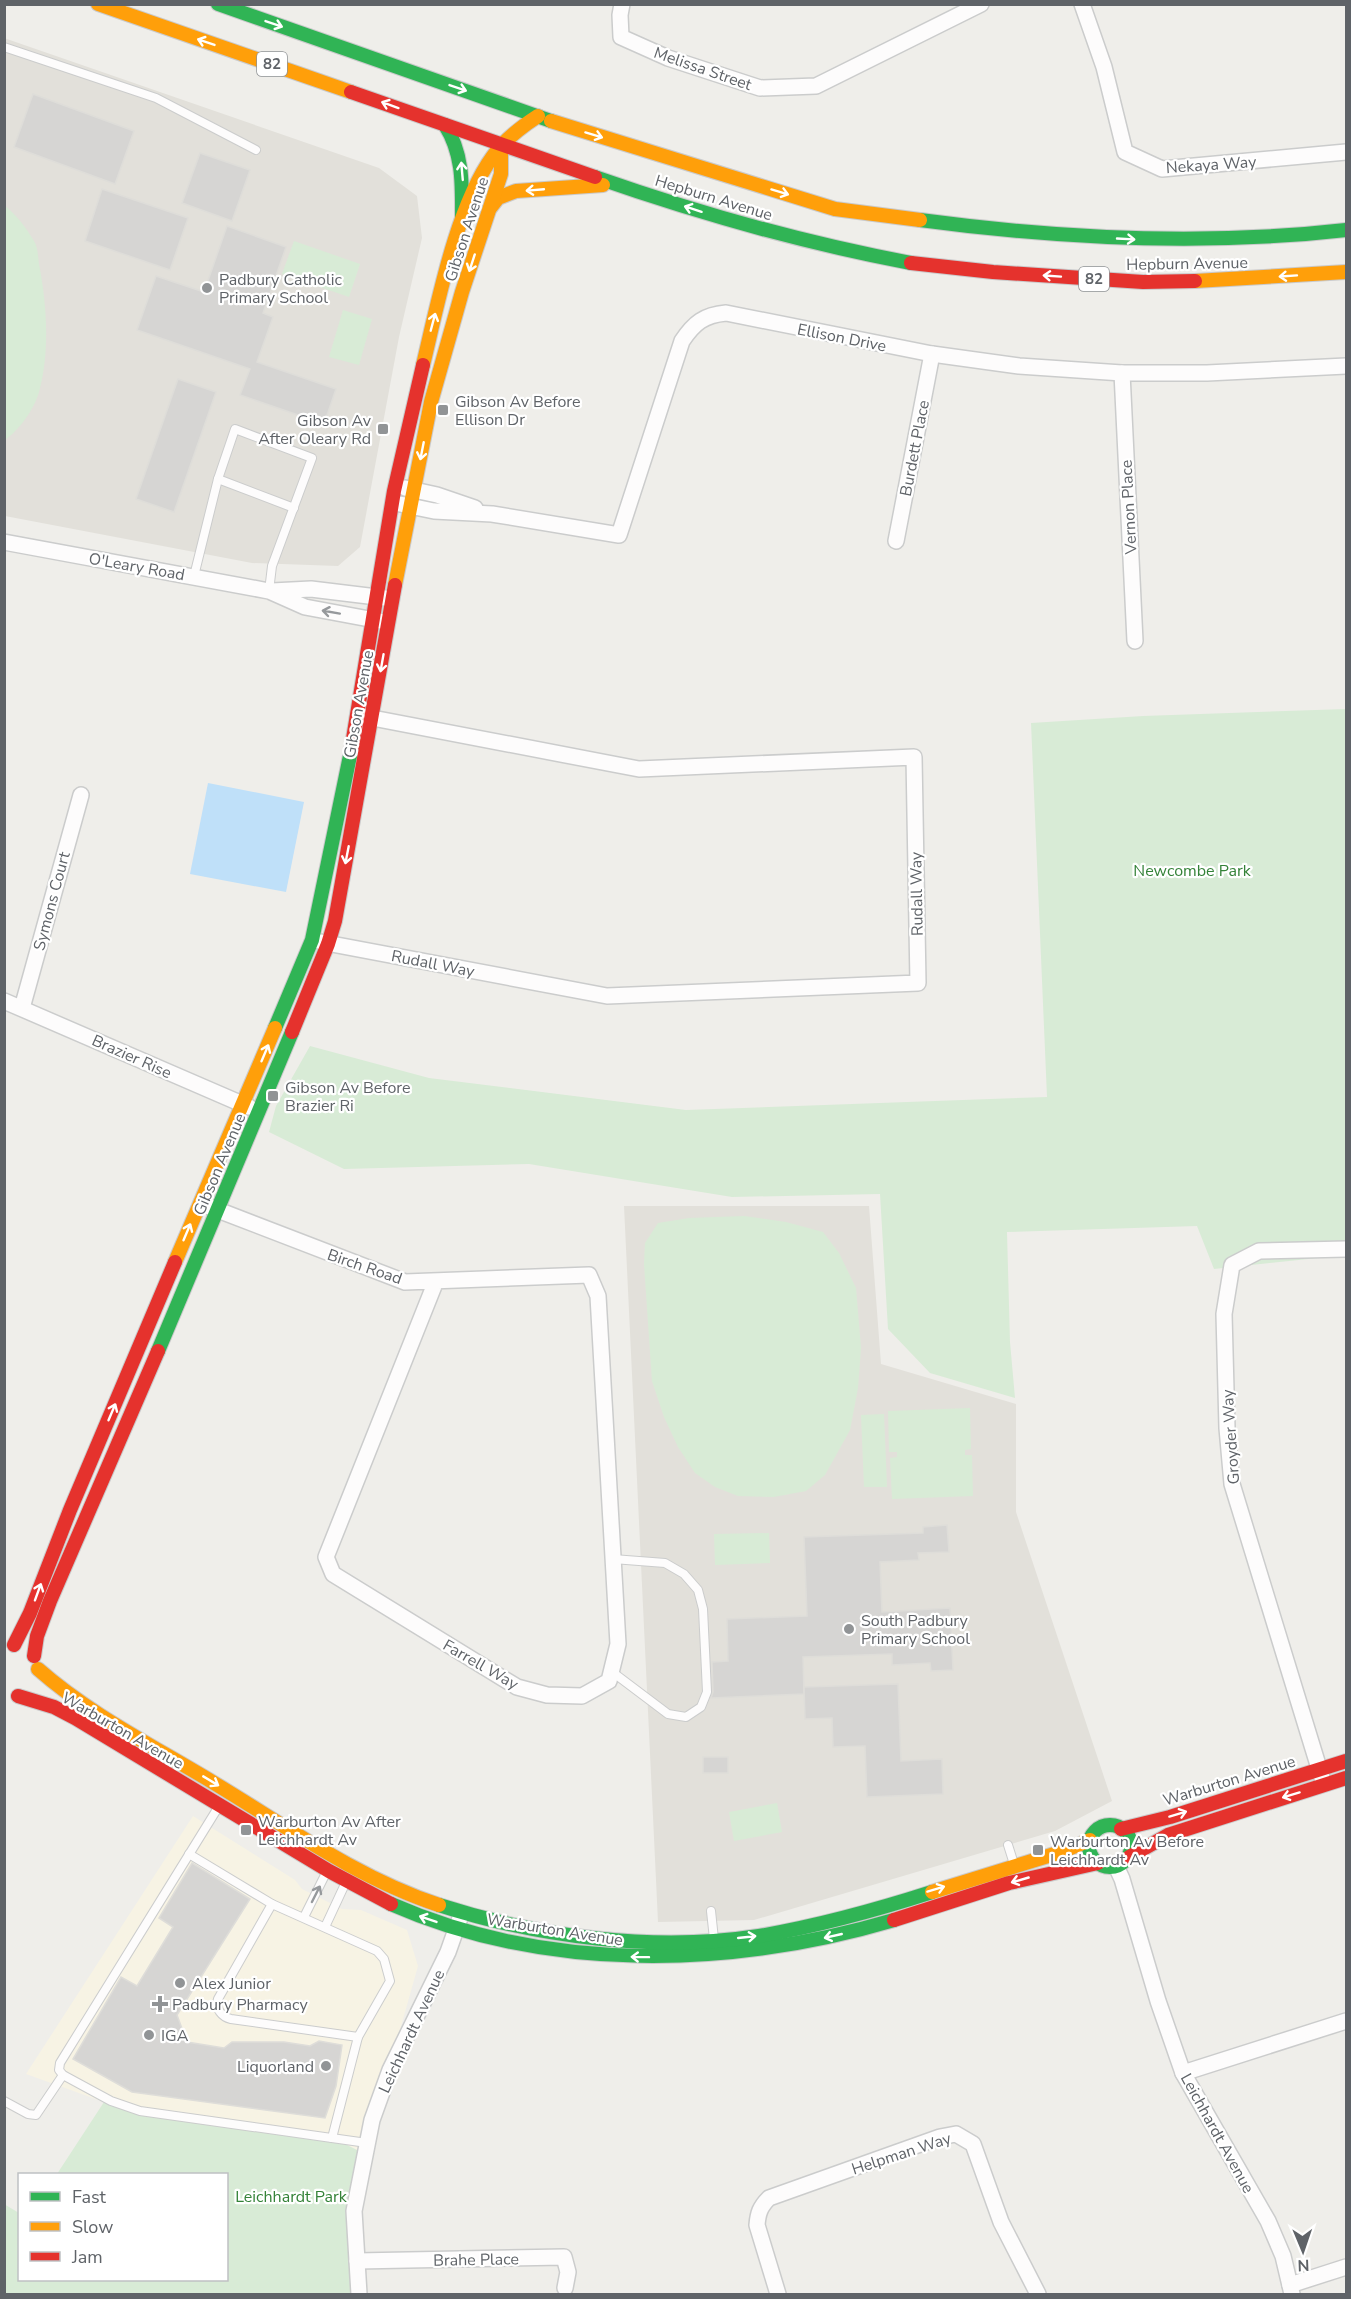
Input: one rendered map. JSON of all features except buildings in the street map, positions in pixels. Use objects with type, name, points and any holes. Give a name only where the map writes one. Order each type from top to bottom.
[{"type":"main road","name":"Hepburn Avenue","points":[[98,4],[614,184],[749,226],[843,250],[916,264],[993,272],[1143,282],[1230,280],[1347,272]]},
{"type":"main road","name":"Hepburn Avenue","points":[[218,4],[538,116],[824,205],[858,212],[984,229],[1056,236],[1145,240],[1294,236],[1347,230]]},
{"type":"main road","points":[[488,98],[498,122],[501,145]]},
{"type":"main road","points":[[501,145],[538,116]]},
{"type":"main road","points":[[445,125],[451,134],[461,163],[462,220]]},
{"type":"main road","name":"Gibson Avenue","points":[[9,1646],[30,1613],[70,1510],[312,940],[388,623],[431,402],[442,359],[501,174],[501,145]]},
{"type":"main road","name":"Gibson Avenue","points":[[10,1699],[31,1689],[35,1683],[37,1636],[50,1600],[218,1211],[328,944],[335,921],[365,717],[371,620],[391,503],[432,327],[462,220],[482,175],[501,145]]},
{"type":"main road","points":[[491,207],[498,198],[516,191],[614,184]]},
{"type":"main road","name":"Warburton Avenue","points":[[9,1646],[21,1647],[54,1683],[163,1753],[344,1862],[435,1904],[519,1926],[576,1935],[650,1941],[714,1940],[758,1936],[828,1922],[1061,1852],[1090,1840]]},
{"type":"main road","name":"Warburton Avenue","points":[[10,1699],[54,1707],[75,1718],[327,1871],[417,1915],[505,1940],[579,1952],[640,1957],[718,1955],[756,1951],[836,1935],[1030,1877],[1098,1863]]},
{"type":"main road","name":"Warburton Avenue","points":[[1122,1829],[1170,1817],[1347,1761]]},
{"type":"main road","name":"Warburton Avenue","points":[[1129,1857],[1159,1838],[1347,1778]]},
{"type":"main road","points":[[1103,1827],[1122,1829],[1130,1838],[1129,1857],[1116,1866],[1104,1866],[1098,1863],[1090,1853],[1090,1840],[1097,1830],[1103,1827]]},
{"type":"street","name":"Melissa Street","points":[[622,4],[621,38],[668,58],[760,88],[816,86],[981,4]]},
{"type":"street","name":"Nekaya Way","points":[[1082,4],[1104,67],[1125,152],[1162,169],[1347,152]]},
{"type":"street","name":"Ellison Drive","points":[[391,503],[434,511],[492,514],[620,535],[682,341],[697,322],[706,316],[726,313],[932,354],[1019,366],[1122,373],[1207,373],[1347,366]]},
{"type":"street","name":"Burdett Place","points":[[896,541],[932,354]]},
{"type":"street","name":"Vernon Place","points":[[1122,373],[1135,641]]},
{"type":"street","name":"Ellison Drive","points":[[395,486],[437,495],[492,514]]},
{"type":"street","name":"O'Leary Road","points":[[4,542],[269,591],[305,607],[388,623]]},
{"type":"street","name":"O'Leary Road","points":[[269,591],[311,589],[392,600]]},
{"type":"street","name":"Rudall Way","points":[[312,940],[607,996],[918,983],[914,757],[639,769],[365,717]]},
{"type":"street","name":"Symons Court","points":[[22,1008],[81,795]]},
{"type":"street","name":"Brazier Rise","points":[[4,1001],[259,1111]]},
{"type":"street","name":"Birch Road","points":[[199,1203],[405,1282],[589,1275],[598,1296],[613,1559]]},
{"type":"street","name":"Groyder Way","points":[[1325,1785],[1232,1484],[1227,1428],[1224,1314],[1232,1266],[1259,1251],[1347,1249]]},
{"type":"street","name":"Farrell Way","points":[[436,1281],[326,1557],[333,1574],[518,1687],[547,1695],[582,1696],[609,1681],[611,1671]]},
{"type":"street","points":[[611,1671],[618,1644],[613,1559]]},
{"type":"street","name":"Leichhardt Avenue","points":[[1116,1866],[1183,2073],[1268,2221],[1283,2256],[1291,2290]]},
{"type":"street","name":"Leichhardt Avenue","points":[[359,2295],[354,2211],[372,2120],[390,2070],[448,1952],[462,1912]]},
{"type":"street","points":[[1183,2073],[1347,2020]]},
{"type":"street","name":"Helpman Way","points":[[778,2295],[757,2225],[758,2214],[769,2199],[940,2137],[956,2134],[973,2144],[977,2151],[1001,2222],[1038,2295]]},
{"type":"street","name":"Brahe Place","points":[[357,2261],[564,2257],[568,2272],[565,2288]]},
{"type":"street","points":[[1291,2290],[1347,2267]]},
{"type":"lane","points":[[4,47],[156,98],[256,150]]},
{"type":"lane","points":[[194,576],[218,479],[235,429],[312,458],[273,566],[269,591]]},
{"type":"lane","points":[[218,479],[294,508]]},
{"type":"lane","points":[[611,1671],[668,1714],[686,1717],[700,1707],[707,1692],[703,1609],[698,1590],[684,1574],[665,1563],[613,1559]]},
{"type":"lane","points":[[219,1805],[60,2063],[59,2070],[63,2075],[111,2101],[140,2111],[368,2143]]},
{"type":"lane","points":[[1008,1845],[1014,1865]]},
{"type":"lane","points":[[189,1854],[272,1904],[377,1951],[384,1959],[390,1981],[358,2037],[332,2138]]},
{"type":"lane","points":[[304,1917],[327,1871]]},
{"type":"lane","points":[[325,1927],[347,1881]]},
{"type":"lane","points":[[272,1904],[218,1999],[218,2008],[226,2018],[358,2037]]},
{"type":"lane","points":[[711,1911],[714,1940]]},
{"type":"lane","points":[[4,2101],[28,2114],[36,2115],[63,2075]]},
{"type":"shaded area","name":"Padbury Catholic Primary School","points":[[4,38],[379,168],[417,196],[422,238],[399,337],[360,547],[338,566],[252,563],[5,516]]},
{"type":"shaded area","name":"South Padbury Primary School","points":[[624,1206],[869,1206],[881,1364],[1016,1404],[1016,1512],[1112,1801],[1055,1831],[754,1920],[658,1922]]},
{"type":"shaded area","points":[[193,1816],[295,1880],[302,1889],[342,1909],[361,1910],[407,1930],[418,1966],[365,2154],[329,2136],[104,2102],[26,2074]]},
{"type":"green space","points":[[5,206],[21,222],[36,246],[44,296],[46,345],[42,377],[34,406],[16,431],[5,440]]},
{"type":"green space","points":[[294,241],[360,264],[349,297],[282,274]]},
{"type":"green space","points":[[343,310],[372,319],[359,365],[329,357]]},
{"type":"green space","name":"Newcombe Park","points":[[1346,709],[1346,1255],[1214,1269],[1197,1226],[1007,1232],[1010,1342],[1015,1398],[930,1373],[888,1329],[880,1194],[732,1197],[529,1164],[344,1169],[269,1132],[276,1106],[310,1046],[429,1078],[686,1110],[1047,1097],[1031,723],[1143,716]]},
{"type":"green space","points":[[744,1216],[786,1222],[823,1232],[839,1253],[856,1288],[861,1348],[858,1388],[850,1430],[825,1475],[806,1491],[774,1497],[738,1496],[715,1487],[695,1473],[678,1447],[664,1417],[652,1381],[644,1264],[645,1243],[658,1223],[689,1218]]},
{"type":"green space","points":[[970,1408],[971,1449],[965,1450],[965,1455],[972,1455],[973,1496],[892,1499],[890,1458],[897,1457],[897,1452],[889,1452],[888,1411]]},
{"type":"green space","points":[[884,1414],[887,1487],[864,1487],[861,1415]]},
{"type":"green space","points":[[769,1533],[770,1563],[715,1565],[714,1534]]},
{"type":"green space","points":[[777,1803],[782,1832],[734,1841],[729,1812]]},
{"type":"green space","name":"Leichhardt Park","points":[[104,2102],[329,2136],[365,2154],[354,2211],[359,2294],[5,2294],[4,2204],[18,2212],[18,2281],[228,2281],[228,2173],[58,2173]]},
{"type":"water","points":[[208,783],[304,802],[286,892],[190,874]]},
{"type":"traffic: fast","points":[[218,4],[551,121]]},
{"type":"traffic: fast","points":[[445,125],[459,160],[462,184],[462,221]]},
{"type":"traffic: fast","points":[[595,177],[752,226],[911,263]]},
{"type":"traffic: fast","points":[[920,220],[1026,232],[1133,238],[1240,238],[1346,230]]},
{"type":"traffic: fast","points":[[275,1028],[312,940],[351,751]]},
{"type":"traffic: fast","points":[[158,1351],[292,1032]]},
{"type":"traffic: fast","points":[[1110,1825],[1125,1831],[1131,1846],[1125,1861],[1110,1867],[1095,1861],[1089,1846],[1095,1831],[1110,1825]]},
{"type":"traffic: fast","points":[[439,1905],[516,1926],[556,1933],[638,1942],[719,1941],[781,1932],[847,1917],[932,1892]]},
{"type":"traffic: fast","points":[[391,1904],[451,1926],[513,1942],[576,1952],[640,1956],[705,1954],[769,1947],[832,1936],[894,1920]]},
{"type":"traffic: slow","points":[[98,4],[351,92]]},
{"type":"traffic: slow","points":[[423,365],[450,256],[480,177],[503,144],[525,124],[538,116]]},
{"type":"traffic: slow","points":[[551,121],[835,209],[920,220]]},
{"type":"traffic: slow","points":[[395,585],[431,402],[462,292],[501,174],[501,145]]},
{"type":"traffic: slow","points":[[491,207],[498,198],[516,191],[603,185]]},
{"type":"traffic: slow","points":[[1195,281],[1346,272]]},
{"type":"traffic: slow","points":[[175,1262],[275,1028]]},
{"type":"traffic: slow","points":[[38,1669],[58,1686],[123,1730],[323,1850],[380,1881],[439,1905]]},
{"type":"traffic: slow","points":[[932,1892],[1061,1852],[1090,1840]]},
{"type":"traffic: jam","points":[[351,92],[595,177]]},
{"type":"traffic: jam","points":[[911,263],[993,272],[1143,282],[1195,281]]},
{"type":"traffic: jam","points":[[351,751],[394,491],[423,365]]},
{"type":"traffic: jam","points":[[292,1032],[335,921],[395,585]]},
{"type":"traffic: jam","points":[[14,1645],[30,1613],[70,1510],[175,1262]]},
{"type":"traffic: jam","points":[[34,1656],[37,1636],[50,1601],[158,1351]]},
{"type":"traffic: jam","points":[[18,1696],[54,1707],[75,1718],[329,1871],[391,1904]]},
{"type":"traffic: jam","points":[[1121,1829],[1170,1817],[1346,1761]]},
{"type":"traffic: jam","points":[[1129,1857],[1168,1835],[1346,1778]]},
{"type":"traffic: jam","points":[[894,1920],[1009,1883],[1098,1863]]},
{"type":"place","name":"Padbury Catholic Primary School","points":[[207,288]]},
{"type":"place","name":"Gibson Av Before Ellison Dr","points":[[443,410]]},
{"type":"place","name":"Gibson Av After Oleary Rd","points":[[383,429]]},
{"type":"place","name":"Gibson Av Before Brazier Ri","points":[[273,1096]]},
{"type":"place","name":"South Padbury Primary School","points":[[849,1629]]},
{"type":"place","name":"Warburton Av After Leichhardt Av","points":[[246,1830]]},
{"type":"place","name":"Warburton Av Before Leichhardt Av","points":[[1038,1850]]},
{"type":"place","name":"Alex Junior","points":[[180,1983]]},
{"type":"place","name":"Padbury Pharmacy","points":[[160,2004]]},
{"type":"place","name":"IGA","points":[[149,2035]]},
{"type":"place","name":"Liquorland","points":[[326,2066]]}]
